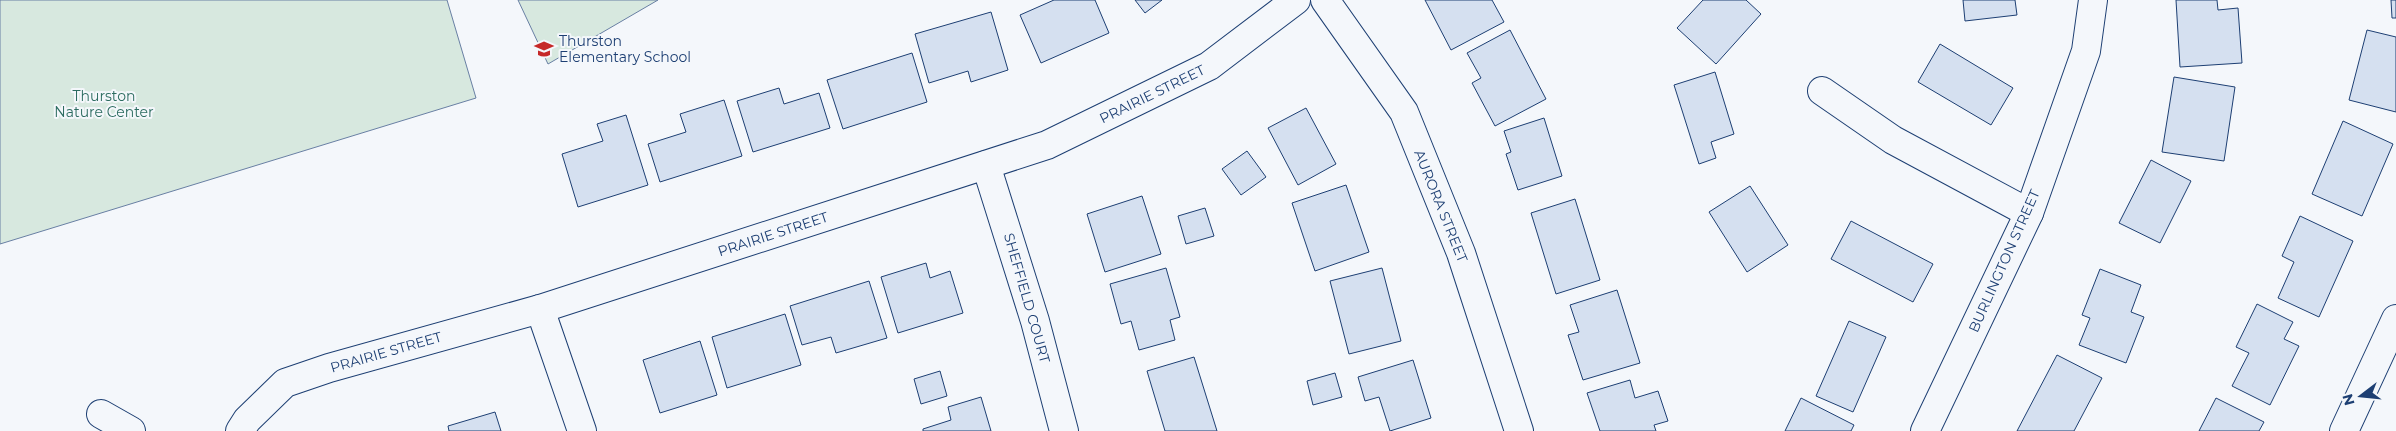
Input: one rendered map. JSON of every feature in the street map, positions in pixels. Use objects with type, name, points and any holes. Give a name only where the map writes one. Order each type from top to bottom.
[{"type":"street","name":"PRAIRIE STREET","points":[[240,431],[247,420],[285,383],[329,368],[540,309],[1047,145],[1209,66],[1296,0]]},
{"type":"street","name":"AURORA STREET","points":[[1325,0],[1404,112],[1461,253],[1519,431]]},
{"type":"street","name":"BURLINGTON STREET","points":[[1925,431],[2029,213],[2086,51],[2093,0]]},
{"type":"street","points":[[1822,91],[1893,140],[2029,213]]},
{"type":"street","name":"SHEFFIELD COURT","points":[[986,165],[1035,321],[1064,431]]},
{"type":"street","points":[[540,309],[582,431]]},
{"type":"street","points":[[2344,431],[2396,320]]},
{"type":"street","points":[[101,414],[131,431]]},
{"type":"green space","name":"Thurston Nature Center","points":[[0,0],[447,0],[476,98],[0,244]]},
{"type":"green space","points":[[518,0],[658,0],[548,64]]},
{"type":"building","points":[[1054,0],[1095,0],[1109,33],[1041,63],[1020,15]]},
{"type":"building","points":[[1135,0],[1162,0],[1145,13]]},
{"type":"building","points":[[1425,0],[1492,0],[1504,22],[1451,50]]},
{"type":"building","points":[[1703,0],[1746,0],[1761,14],[1716,64],[1677,28]]},
{"type":"building","points":[[1963,0],[2015,0],[2017,15],[1965,21]]},
{"type":"building","points":[[2176,0],[2217,0],[2218,10],[2238,8],[2242,63],[2180,67]]},
{"type":"building","points":[[2391,0],[2396,0],[2396,18],[2392,18]]},
{"type":"building","points":[[991,12],[1008,70],[971,82],[968,71],[929,83],[915,34]]},
{"type":"building","points":[[1510,30],[1546,99],[1495,126],[1472,83],[1481,78],[1467,53]]},
{"type":"building","points":[[2367,30],[2396,37],[2396,112],[2349,100]]},
{"type":"building","points":[[1940,44],[2013,88],[1991,125],[1918,82]]},
{"type":"building","points":[[912,53],[927,102],[843,129],[827,80]]},
{"type":"building","points":[[1715,72],[1734,134],[1711,142],[1716,158],[1699,164],[1674,85]]},
{"type":"building","points":[[2174,77],[2235,87],[2224,161],[2162,152]]},
{"type":"building","points":[[779,88],[784,104],[819,93],[830,128],[753,152],[737,101]]},
{"type":"building","points":[[724,100],[742,156],[660,182],[648,144],[686,132],[680,114]]},
{"type":"building","points":[[1306,108],[1336,164],[1298,185],[1268,128]]},
{"type":"building","points":[[626,115],[648,185],[578,207],[562,154],[603,141],[597,124]]},
{"type":"building","points":[[1544,118],[1562,176],[1518,190],[1506,154],[1511,152],[1504,131]]},
{"type":"building","points":[[2343,121],[2393,144],[2362,216],[2312,194]]},
{"type":"building","points":[[1247,151],[1266,177],[1241,195],[1222,169]]},
{"type":"building","points":[[2151,160],[2191,181],[2160,243],[2119,223]]},
{"type":"building","points":[[1346,185],[1369,252],[1315,271],[1292,203]]},
{"type":"building","points":[[1750,186],[1788,245],[1747,272],[1709,212]]},
{"type":"building","points":[[1142,196],[1161,254],[1105,272],[1087,214]]},
{"type":"building","points":[[1575,199],[1600,280],[1556,294],[1531,213]]},
{"type":"building","points":[[1205,208],[1214,236],[1186,244],[1178,216]]},
{"type":"building","points":[[2300,216],[2353,241],[2319,317],[2278,298],[2294,262],[2282,256]]},
{"type":"building","points":[[1851,221],[1933,264],[1913,302],[1831,259]]},
{"type":"building","points":[[926,263],[930,278],[950,271],[963,313],[898,333],[881,277]]},
{"type":"building","points":[[1166,268],[1180,317],[1170,320],[1175,340],[1139,350],[1131,321],[1121,324],[1110,284]]},
{"type":"building","points":[[1382,268],[1401,341],[1349,354],[1330,281]]},
{"type":"building","points":[[2100,269],[2141,285],[2131,312],[2144,317],[2126,363],[2079,345],[2090,318],[2082,315]]},
{"type":"building","points":[[869,281],[887,338],[836,353],[831,337],[802,345],[790,306]]},
{"type":"building","points":[[1617,290],[1640,363],[1583,380],[1568,335],[1579,332],[1570,305]]},
{"type":"building","points":[[2257,304],[2293,322],[2284,339],[2299,346],[2270,405],[2232,386],[2249,353],[2236,347]]},
{"type":"building","points":[[785,314],[801,365],[727,388],[712,337]]},
{"type":"building","points":[[1849,321],[1886,337],[1853,412],[1816,396]]},
{"type":"building","points":[[700,341],[717,395],[660,413],[643,360]]},
{"type":"building","points":[[2057,355],[2102,378],[2074,431],[2017,431]]},
{"type":"building","points":[[1194,357],[1217,431],[1165,431],[1147,371]]},
{"type":"building","points":[[1413,360],[1431,418],[1390,431],[1379,397],[1365,401],[1358,377]]},
{"type":"building","points":[[940,371],[947,396],[921,404],[914,379]]},
{"type":"building","points":[[1335,373],[1342,397],[1313,405],[1307,381]]},
{"type":"building","points":[[1630,380],[1635,398],[1658,391],[1668,421],[1654,425],[1656,431],[1600,431],[1587,393]]},
{"type":"building","points":[[981,397],[991,431],[923,431],[923,429],[951,420],[948,407]]},
{"type":"building","points":[[1801,398],[1854,425],[1851,431],[1785,431]]},
{"type":"building","points":[[2216,398],[2264,422],[2259,431],[2199,431]]},
{"type":"building","points":[[495,412],[501,431],[449,431],[448,426]]},
{"type":"place","name":"Thurston Elementary School","points":[[544,49]]}]
